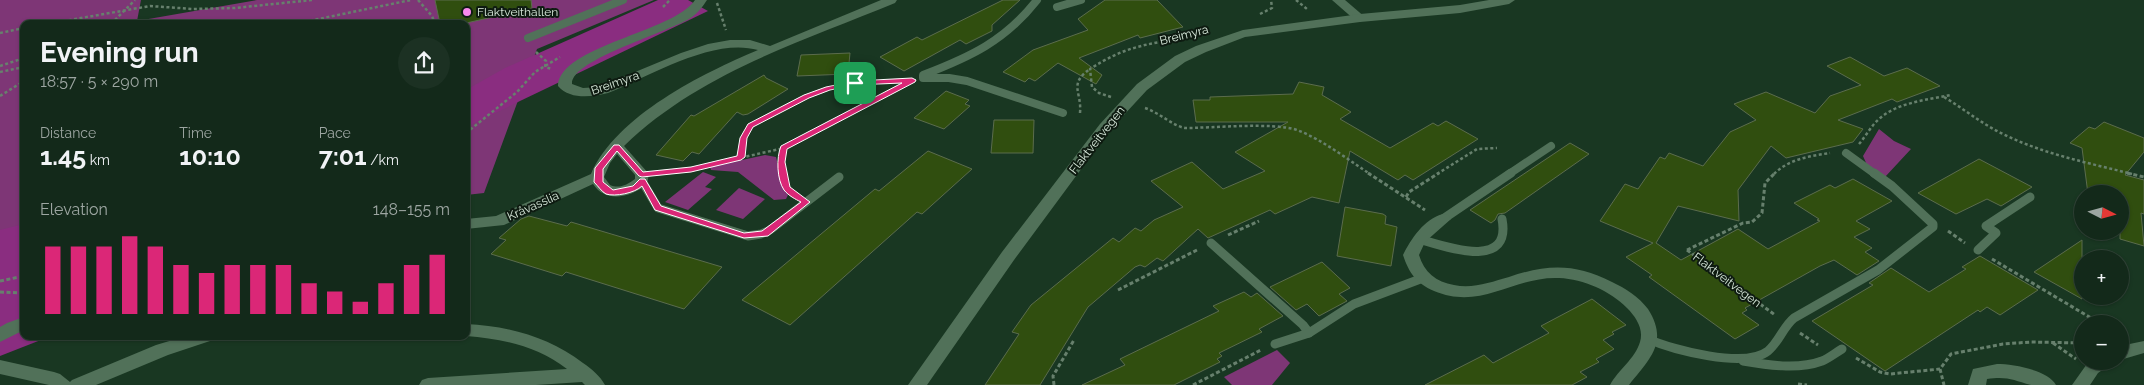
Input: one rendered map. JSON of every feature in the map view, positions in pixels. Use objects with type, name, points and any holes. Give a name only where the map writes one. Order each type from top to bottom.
[{"type":"street","name":"Breimyra","points":[[701,0],[686,15],[611,48],[571,70],[565,78],[565,86],[574,92],[587,93],[602,90],[713,46],[753,43],[768,49]]},
{"type":"street","points":[[617,146],[642,178],[635,188],[613,192],[601,187],[597,177],[602,162],[617,146],[670,99],[702,79],[768,49],[891,0]]},
{"type":"street","points":[[1338,0],[1360,18]]},
{"type":"street","name":"Flaktveitvegen","points":[[917,385],[1008,256],[1105,127],[1142,87],[1180,59],[1201,49],[1243,34],[1360,18],[1460,9],[1509,0]]},
{"type":"street","name":"Kråvasslia","points":[[470,224],[499,221],[597,177]]},
{"type":"street","points":[[1443,219],[1419,239],[1411,255],[1415,270],[1423,278],[1448,290],[1479,293],[1547,272],[1577,273],[1614,289],[1634,305],[1644,317],[1650,334],[1643,356],[1619,385]]},
{"type":"street","points":[[0,336],[20,324]]},
{"type":"street","points":[[470,330],[502,332],[531,340],[560,355],[592,380]]},
{"type":"street","points":[[78,385],[162,350],[194,340]]},
{"type":"street","points":[[2129,351],[2144,347]]},
{"type":"street","points":[[0,367],[19,373],[54,379],[64,385]]},
{"type":"street","points":[[1977,385],[1979,374],[1992,370],[2017,372],[2047,385]]},
{"type":"street","points":[[2081,385],[2093,370]]},
{"type":"street","points":[[428,385],[592,380]]},
{"type":"lane","points":[[528,38],[623,0]]},
{"type":"lane","points":[[1037,0],[1023,19],[1005,36],[958,62],[923,75],[923,78],[960,80],[1063,113]]},
{"type":"lane","points":[[1057,7],[1081,0]]},
{"type":"lane","points":[[958,62],[960,80]]},
{"type":"lane","points":[[1443,219],[1551,146]]},
{"type":"lane","points":[[1725,358],[1755,357],[1767,353],[1776,345],[1792,319],[1872,274],[1933,227],[1933,224],[1892,186],[1846,153]]},
{"type":"lane","points":[[642,178],[658,208],[744,236],[765,234],[839,177]]},
{"type":"lane","points":[[1978,250],[1996,233],[1986,226],[2030,197]]},
{"type":"lane","points":[[1419,239],[1460,250],[1490,250],[1502,240],[1504,234],[1502,219]]},
{"type":"lane","points":[[1211,243],[1303,325],[1309,333]]},
{"type":"lane","points":[[1275,344],[1309,333],[1354,304],[1423,278]]},
{"type":"lane","points":[[1648,339],[1678,349],[1755,364],[1808,364],[1820,362],[1842,349]]},
{"type":"path","points":[[115,20],[135,0]]},
{"type":"path","points":[[68,20],[129,8],[150,6],[235,8],[312,0]]},
{"type":"path","points":[[314,20],[411,0]]},
{"type":"path","points":[[418,0],[434,20]]},
{"type":"path","points":[[1252,16],[1270,10],[1273,3],[1271,0]]},
{"type":"path","points":[[719,6],[727,32]]},
{"type":"path","points":[[0,33],[20,29]]},
{"type":"path","name":"Breimyra","points":[[1063,113],[1075,116],[1079,114],[1080,105],[1076,83],[1079,77],[1110,56],[1132,47],[1187,37]]},
{"type":"path","points":[[532,48],[546,61],[545,67]]},
{"type":"path","points":[[0,66],[20,59]]},
{"type":"path","points":[[0,72],[20,69]]},
{"type":"path","points":[[1090,69],[1091,85],[1099,93]]},
{"type":"path","points":[[642,178],[784,148],[912,80],[841,85],[798,100],[750,126],[744,138],[741,157]]},
{"type":"path","points":[[0,96],[20,84]]},
{"type":"path","points":[[1846,153],[1856,148],[1878,119],[1910,104],[1951,95]]},
{"type":"path","points":[[1944,97],[1962,107],[1981,122],[2012,138],[2054,153],[2144,178]]},
{"type":"path","points":[[1158,112],[1179,127],[1185,128],[1273,127],[1296,130],[1331,149],[1443,219]]},
{"type":"path","points":[[784,148],[781,162],[786,187],[792,194],[806,202]]},
{"type":"path","points":[[1406,197],[1409,192],[1477,149],[1497,148]]},
{"type":"path","name":"Flaktveitvegen","points":[[1787,325],[1687,250],[1743,223],[1752,222],[1762,213],[1765,183],[1782,166],[1806,157],[1846,153]]},
{"type":"path","points":[[1118,290],[1259,221]]},
{"type":"path","points":[[1933,224],[2086,315]]},
{"type":"path","points":[[0,281],[20,277]]},
{"type":"path","points":[[0,292],[20,293]]},
{"type":"path","points":[[1798,332],[1826,350]]},
{"type":"path","points":[[1054,385],[1053,376],[1074,340]]},
{"type":"path","points":[[2052,342],[2060,350],[2074,356]]},
{"type":"path","points":[[1842,349],[1880,372],[1890,374],[1940,369],[1951,354],[2003,344],[2074,343]]},
{"type":"path","points":[[1193,385],[1275,344]]},
{"type":"path","points":[[1940,369],[1944,385]]},
{"type":"shaded area","points":[[0,0],[141,0],[137,20],[20,20],[20,250],[0,252]]},
{"type":"shaded area","points":[[257,0],[654,0],[537,49],[484,193],[470,195],[470,20],[143,20]]},
{"type":"shaded area","points":[[658,0],[688,0],[708,11],[470,125],[470,88],[505,68]]},
{"type":"shaded area","points":[[1879,129],[1894,141],[1911,149],[1885,177],[1867,165],[1863,156]]},
{"type":"shaded area","points":[[765,155],[776,157],[781,181],[788,195],[786,199],[774,200],[738,172],[711,170],[710,167]]},
{"type":"shaded area","points":[[703,172],[716,177],[705,187],[712,189],[688,210],[665,202]]},
{"type":"shaded area","points":[[739,188],[765,199],[743,219],[716,210]]},
{"type":"shaded area","points":[[20,225],[20,340],[41,340],[0,356],[0,230]]},
{"type":"shaded area","points":[[1277,350],[1290,363],[1272,385],[1232,385],[1224,377]]},
{"type":"building","name":"Flaktveithallen","points":[[435,0],[531,0],[532,8],[470,22],[470,20],[439,20]]},
{"type":"building","points":[[1003,0],[1020,0],[992,25],[992,31],[966,44],[960,40],[904,71],[880,57],[917,37],[922,40]]},
{"type":"building","points":[[1105,0],[1157,0],[1183,27],[1140,38],[1138,35],[1079,58],[1102,75],[1096,84],[1058,63],[1035,81],[1029,78],[1025,82],[1003,72],[1033,50],[1088,30],[1078,19]]},
{"type":"building","points":[[850,53],[848,74],[797,76],[801,55]]},
{"type":"building","points":[[1850,57],[1884,76],[1907,68],[1940,86],[1897,102],[1892,99],[1838,120],[1863,129],[1853,142],[1786,158],[1771,146],[1738,190],[1739,221],[1678,206],[1656,243],[1681,260],[1738,229],[1768,249],[1820,221],[1794,203],[1830,185],[1835,188],[1853,179],[1892,201],[1856,221],[1870,229],[1854,237],[1872,248],[1865,252],[1879,261],[1857,275],[1834,260],[1820,266],[1745,308],[1747,310],[1742,313],[1759,325],[1735,339],[1649,277],[1652,275],[1626,257],[1653,243],[1600,221],[1625,184],[1638,189],[1660,157],[1665,159],[1669,153],[1703,166],[1730,132],[1756,120],[1734,104],[1766,92],[1815,113],[1830,96],[1861,85],[1827,66]]},
{"type":"building","points":[[764,75],[766,78],[788,89],[748,114],[743,115],[737,112],[699,154],[692,152],[683,161],[656,155],[691,115],[694,116]]},
{"type":"building","points":[[1299,82],[1324,87],[1322,95],[1351,112],[1340,119],[1390,148],[1433,123],[1438,126],[1446,121],[1478,139],[1413,180],[1405,175],[1398,180],[1350,151],[1339,203],[1312,197],[1275,214],[1270,210],[1208,238],[1198,229],[1163,261],[1157,258],[1145,267],[1140,265],[1135,267],[1088,307],[1040,385],[985,385],[1019,334],[1012,332],[1031,305],[1113,238],[1119,242],[1135,228],[1141,231],[1154,220],[1183,207],[1151,181],[1192,162],[1223,189],[1265,171],[1235,152],[1288,122],[1196,122],[1193,100],[1210,100],[1210,97],[1293,94]]},
{"type":"building","points":[[946,91],[969,100],[965,104],[970,106],[944,129],[914,118]]},
{"type":"building","points":[[994,120],[1034,120],[1033,153],[991,153]]},
{"type":"building","points":[[2104,122],[2144,138],[2144,152],[2125,175],[2144,180],[2144,214],[2141,213],[2144,246],[2123,240],[2129,240],[2129,185],[2087,185],[2082,148],[2070,143],[2089,127],[2095,129]]},
{"type":"building","points":[[1570,143],[1589,154],[1505,213],[1498,214],[1491,223],[1470,210]]},
{"type":"building","points":[[928,151],[972,169],[922,214],[917,212],[790,325],[742,300],[875,189],[879,191]]},
{"type":"building","points":[[1979,159],[2032,187],[2001,206],[1987,199],[1956,214],[1918,193]]},
{"type":"building","points":[[1345,207],[1383,214],[1386,216],[1385,224],[1397,227],[1391,266],[1337,256]]},
{"type":"building","points":[[529,216],[567,226],[571,222],[722,267],[684,309],[566,272],[562,276],[491,254],[506,240],[499,238],[521,219]]},
{"type":"building","points":[[2082,240],[2082,250],[2074,250],[2074,294],[2034,272]]},
{"type":"building","points":[[1980,256],[2038,290],[2000,315],[1987,307],[1980,312],[1978,310],[1885,371],[1812,321],[1873,285],[1869,283],[1891,268],[1929,292],[1966,269],[1962,267]]},
{"type":"building","points":[[1322,262],[1350,288],[1339,294],[1347,301],[1319,316],[1307,304],[1296,310],[1270,287]]},
{"type":"building","points":[[1244,292],[1251,297],[1257,293],[1283,316],[1259,329],[1262,332],[1219,353],[1222,356],[1217,359],[1220,362],[1174,385],[1082,385],[1125,365],[1120,359],[1219,311],[1213,306]]},
{"type":"building","points":[[1592,299],[1626,325],[1612,332],[1614,334],[1603,340],[1614,349],[1596,359],[1599,362],[1580,372],[1587,377],[1572,385],[1425,385],[1484,355],[1493,363],[1549,333],[1541,326]]},
{"type":"place","name":"Flaktveithallen","points":[[467,12]]},
{"type":"route","points":[[912,80],[784,148],[781,162],[786,187],[792,194],[806,202],[765,234],[744,236],[658,208],[642,181],[635,188],[627,191],[613,192],[601,187],[598,182],[597,177],[602,162],[617,146],[642,174],[691,169],[741,157],[744,138],[750,126],[806,96],[828,88],[855,83],[912,80]]}]
